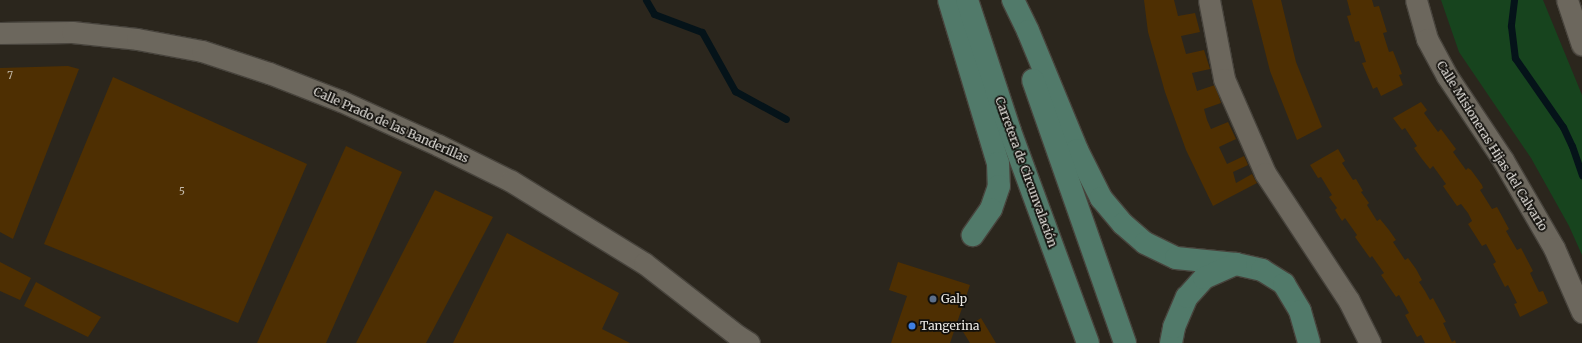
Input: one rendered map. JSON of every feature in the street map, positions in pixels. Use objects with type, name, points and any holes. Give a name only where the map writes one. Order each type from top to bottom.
[{"type":"main road","points":[[949,0],[998,163],[999,186],[991,209],[973,235]]},
{"type":"main road","name":"Carretera de Circunvalación","points":[[967,0],[1010,131],[1088,343]]},
{"type":"main road","points":[[1005,0],[1125,343]]},
{"type":"main road","points":[[1013,0],[1028,30],[1077,150],[1101,198],[1123,224],[1145,242],[1176,258],[1236,264],[1262,270],[1284,284],[1300,311],[1309,343]]},
{"type":"main road","points":[[1172,343],[1174,327],[1187,297],[1204,278],[1236,264]]},
{"type":"street","points":[[1208,0],[1224,79],[1265,173],[1349,301],[1370,343]]},
{"type":"street","name":"Calle Misioneras Hijas del Calvario","points":[[1416,0],[1427,38],[1448,76],[1503,160],[1554,248],[1582,312]]},
{"type":"street","points":[[1567,0],[1582,45]]},
{"type":"street","name":"Calle Prado de las Banderillas","points":[[0,33],[72,32],[137,39],[173,46],[202,52],[269,73],[341,101],[438,145],[511,181],[644,264],[742,341]]},
{"type":"green space","points":[[1441,0],[1543,0],[1582,95],[1582,255],[1569,226],[1531,158],[1459,52]]},
{"type":"building","points":[[1144,0],[1174,0],[1178,16],[1195,13],[1200,32],[1181,36],[1186,54],[1204,50],[1210,69],[1192,73],[1197,91],[1215,85],[1221,103],[1204,109],[1207,120],[1211,129],[1228,122],[1236,139],[1219,147],[1227,164],[1244,156],[1246,160],[1248,165],[1233,172],[1236,183],[1252,174],[1257,183],[1213,206],[1186,150],[1165,92],[1148,32]]},
{"type":"building","points":[[1252,0],[1281,0],[1296,62],[1322,127],[1297,140],[1270,71]]},
{"type":"building","points":[[1347,0],[1372,0],[1374,7],[1379,6],[1387,32],[1383,33],[1389,52],[1393,51],[1402,74],[1399,75],[1403,85],[1381,96],[1377,87],[1373,89],[1362,63],[1366,62],[1359,41],[1355,42],[1347,16],[1351,15]]},
{"type":"building","points":[[68,66],[79,69],[13,239],[0,232],[0,68]]},
{"type":"building","points":[[113,77],[307,164],[238,323],[44,244]]},
{"type":"building","points":[[1421,102],[1427,110],[1424,113],[1438,132],[1441,129],[1456,149],[1453,152],[1466,170],[1468,168],[1471,170],[1482,185],[1483,188],[1480,190],[1492,209],[1497,207],[1509,229],[1506,231],[1517,250],[1521,248],[1533,271],[1530,273],[1539,292],[1543,291],[1548,303],[1520,317],[1514,304],[1517,303],[1508,285],[1505,287],[1493,264],[1496,262],[1486,244],[1482,246],[1468,224],[1472,221],[1468,213],[1461,204],[1457,206],[1443,186],[1446,184],[1433,166],[1430,169],[1414,148],[1417,146],[1405,128],[1402,130],[1393,118]]},
{"type":"building","points":[[346,146],[402,172],[326,343],[257,343]]},
{"type":"building","points":[[1338,149],[1345,161],[1342,163],[1353,180],[1356,179],[1363,191],[1361,192],[1369,203],[1367,205],[1377,221],[1380,219],[1396,240],[1393,242],[1405,260],[1408,258],[1416,269],[1422,280],[1419,282],[1430,300],[1433,298],[1446,322],[1443,323],[1452,342],[1455,340],[1456,343],[1425,343],[1421,335],[1417,337],[1405,315],[1409,313],[1399,295],[1396,297],[1381,275],[1384,273],[1372,256],[1370,258],[1355,237],[1357,235],[1345,218],[1342,221],[1335,210],[1337,208],[1329,197],[1332,195],[1321,177],[1318,178],[1310,165]]},
{"type":"building","points":[[435,190],[493,217],[426,343],[356,343]]},
{"type":"building","points":[[507,233],[619,293],[602,329],[630,343],[453,343]]},
{"type":"building","points":[[0,262],[31,278],[20,300],[0,291]]},
{"type":"building","points":[[898,262],[970,285],[950,343],[891,343],[907,296],[889,290]]},
{"type":"building","points":[[36,282],[101,317],[88,337],[24,306]]},
{"type":"building","points":[[981,318],[996,343],[970,343],[962,330]]},
{"type":"waterway","points":[[646,0],[654,14],[702,32],[735,91],[786,119]]},
{"type":"waterway","points":[[1514,0],[1511,26],[1515,58],[1563,127],[1572,146],[1582,175]]},
{"type":"place","name":"Galp","points":[[933,299]]},
{"type":"place","name":"Tangerina","points":[[912,326]]}]
